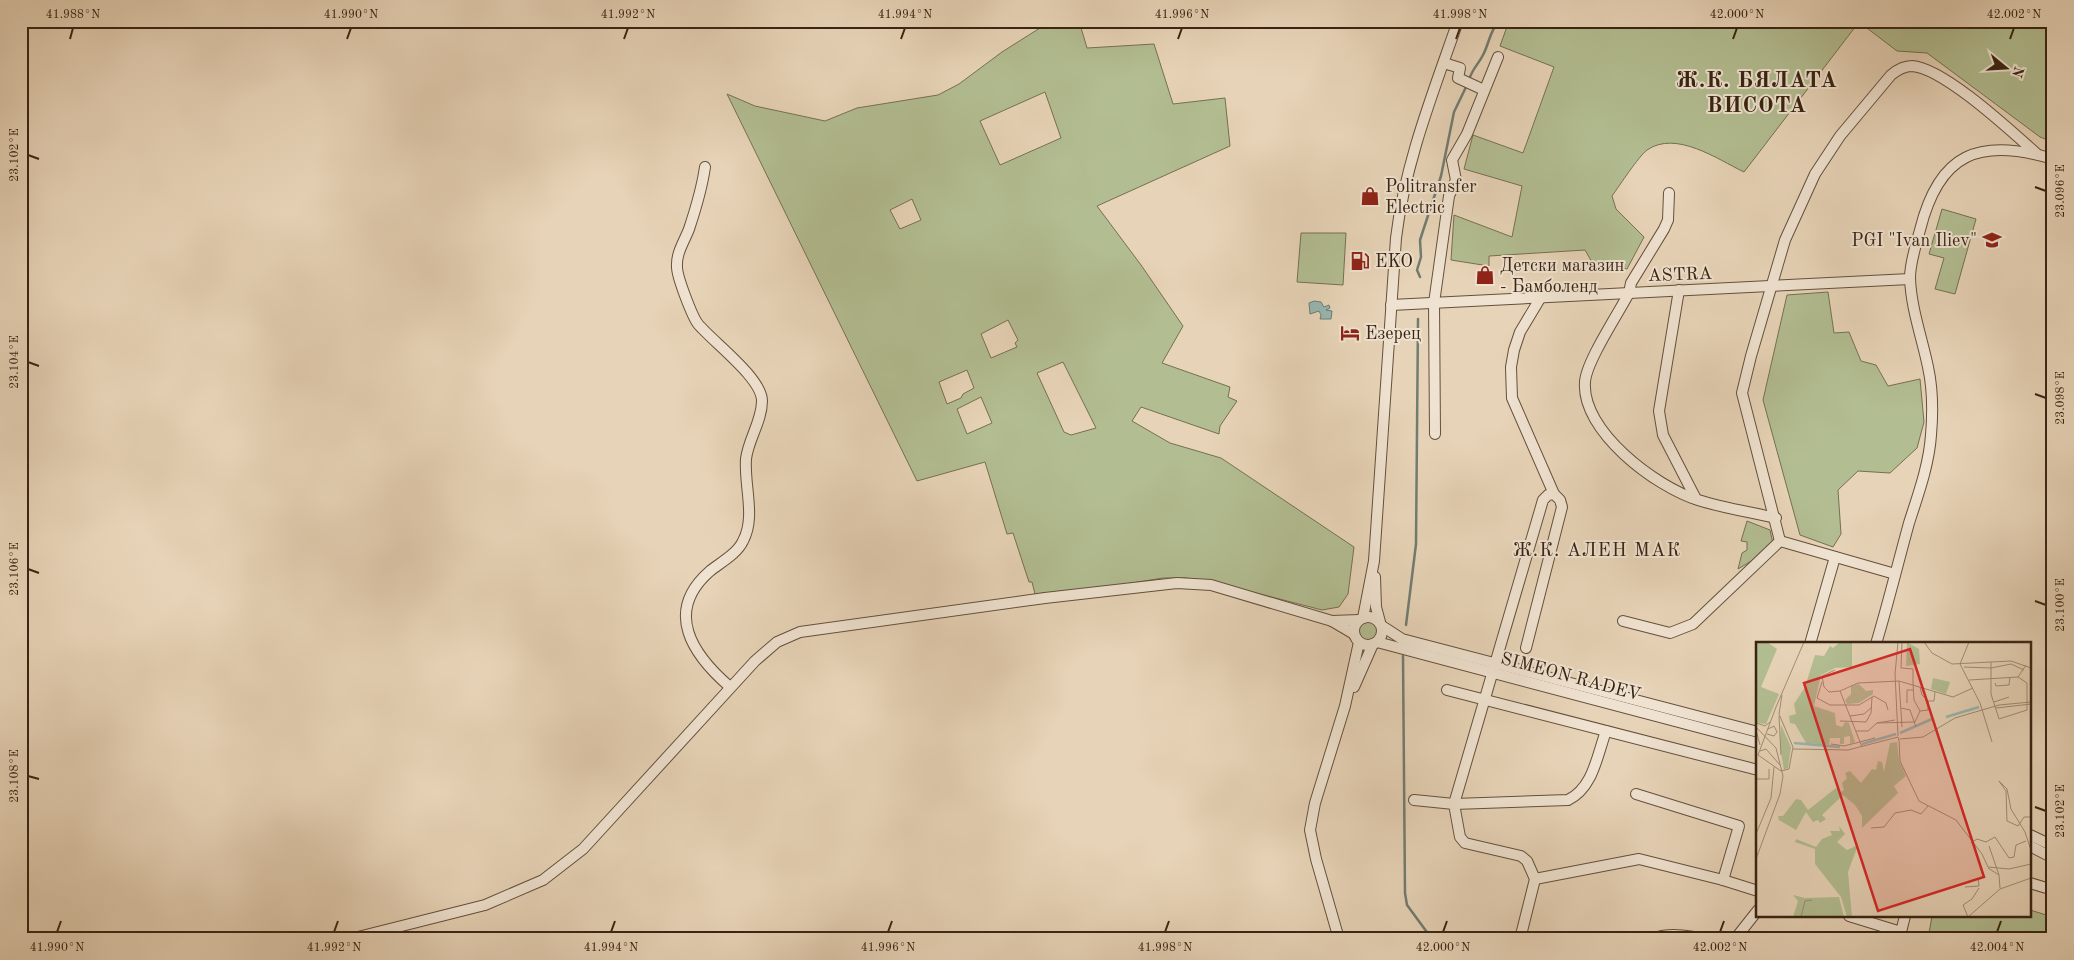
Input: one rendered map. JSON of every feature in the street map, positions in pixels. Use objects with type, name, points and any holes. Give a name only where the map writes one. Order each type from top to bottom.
[{"type":"street","points":[[1345,706],[1375,643],[1382,635],[1376,607],[1374,561],[1396,238],[1405,185],[1416,144],[1458,21]]},
{"type":"street","points":[[1444,63],[1460,68],[1458,78],[1480,88],[1488,88],[1498,57]]},
{"type":"street","points":[[1780,541],[1776,518],[1742,393],[1784,240],[1814,174],[1840,136],[1884,82],[1899,69],[1912,66],[1928,70],[1946,80],[2037,154]]},
{"type":"street","points":[[1436,434],[1434,303],[1449,196],[1456,180],[1452,160],[1467,134],[1480,88]]},
{"type":"street","points":[[1877,642],[1925,469],[1932,419],[1929,370],[1910,279],[1931,195],[1950,168],[1958,161],[1976,152],[1999,150],[2037,154],[2053,158]]},
{"type":"street","points":[[705,167],[702,189],[688,231],[677,255],[676,270],[697,322],[756,384],[762,400],[746,458],[749,525],[743,543],[708,572],[691,593],[685,616],[686,632],[696,651],[730,687]]},
{"type":"street","points":[[1669,192],[1668,220],[1664,229],[1631,283],[1629,293],[1587,370],[1585,387],[1590,410],[1597,424],[1615,447],[1650,475],[1696,499],[1776,518]]},
{"type":"street","name":"ASTRA","points":[[1392,305],[1910,279]]},
{"type":"street","points":[[1679,290],[1659,411],[1663,435],[1696,499]]},
{"type":"street","points":[[1526,648],[1562,508],[1512,398],[1511,367],[1514,350],[1520,332],[1541,298]]},
{"type":"street","points":[[1520,939],[1535,879],[1527,861],[1521,856],[1465,843],[1460,837],[1454,804],[1543,500],[1548,495],[1554,494]]},
{"type":"street","points":[[1780,541],[1895,574]]},
{"type":"street","points":[[1623,621],[1670,633],[1693,624],[1780,541]]},
{"type":"street","points":[[1811,642],[1835,557]]},
{"type":"street","points":[[1339,939],[1316,859],[1310,830],[1315,802],[1345,706],[1357,638],[1374,561]]},
{"type":"street","points":[[350,939],[485,905],[543,880],[583,849],[730,687],[777,642],[800,632],[1177,582],[1211,585],[1332,621],[1357,638],[1375,643]]},
{"type":"street","points":[[1332,621],[1373,617],[1381,624]]},
{"type":"street","name":"SIMEON RADEV","points":[[1381,624],[1402,638],[1494,668],[1756,742]]},
{"type":"street","name":"SIMEON RADEV","points":[[1375,643],[1494,668],[1756,732]]},
{"type":"street","points":[[1447,690],[1756,769]]},
{"type":"street","points":[[1414,800],[1454,804],[1568,800],[1587,786],[1606,731]]},
{"type":"street","points":[[1636,794],[1738,826],[1724,880]]},
{"type":"street","points":[[2032,836],[2053,846]]},
{"type":"street","points":[[2032,847],[2053,858]]},
{"type":"street","points":[[1535,879],[1639,859],[1724,880],[1756,890]]},
{"type":"street","points":[[2032,884],[2053,890]]},
{"type":"street","points":[[1735,939],[1756,913]]},
{"type":"street","points":[[1856,918],[1901,932],[1904,918]]},
{"type":"street","points":[[1652,939],[1660,936],[1686,936],[1707,939]]},
{"type":"green space","points":[[1051,21],[1079,21],[1087,48],[1154,44],[1173,104],[1225,98],[1230,146],[1097,206],[1183,326],[1162,363],[1230,387],[1228,397],[1237,401],[1220,426],[1219,434],[1141,407],[1132,421],[1170,443],[1221,458],[1354,547],[1348,594],[1339,607],[1322,610],[1210,581],[1186,578],[1163,578],[1113,586],[1035,594],[1032,582],[1029,582],[1013,533],[1007,534],[985,462],[917,481],[727,94],[755,106],[825,121],[857,108],[938,95],[959,84],[1002,52]],"holes":[[[1045,92],[1061,138],[1000,165],[980,121]],[[912,199],[921,220],[900,229],[890,210]],[[1008,320],[1018,340],[1015,343],[1017,347],[991,358],[981,334]],[[1063,362],[1096,428],[1071,435],[1064,432],[1037,373]],[[967,370],[974,388],[963,394],[961,398],[947,404],[939,382]],[[981,397],[992,423],[967,434],[957,409]]]},
{"type":"green space","points":[[1509,21],[2053,21],[2053,142],[2040,137],[1927,53],[1897,51],[1859,22],[1744,172],[1709,154],[1683,145],[1671,143],[1658,145],[1643,154],[1612,196],[1616,209],[1644,237],[1627,269],[1593,264],[1585,250],[1489,256],[1489,266],[1451,260],[1454,215],[1512,237],[1522,186],[1464,169],[1473,135],[1523,153],[1554,67],[1500,46]]},
{"type":"green space","points":[[1942,209],[1976,219],[1955,294],[1935,289],[1944,258],[1929,254]]},
{"type":"green space","points":[[1301,233],[1346,233],[1343,285],[1297,282]]},
{"type":"green space","points":[[1828,292],[1834,333],[1849,332],[1861,361],[1876,365],[1888,386],[1920,379],[1924,422],[1917,448],[1890,473],[1858,471],[1838,490],[1841,534],[1833,547],[1800,535],[1763,400],[1787,295]]},
{"type":"green space","points":[[1747,521],[1770,530],[1773,544],[1758,557],[1738,569],[1742,553],[1747,550],[1747,542],[1741,541]]},
{"type":"green space","points":[[1369,620],[1377,623],[1380,631],[1377,639],[1369,642],[1361,639],[1358,631],[1361,623]]},
{"type":"green space","points":[[2032,911],[2053,917],[2053,939],[1928,939],[1932,918],[2032,918]]},
{"type":"water","points":[[1314,301],[1321,302],[1324,307],[1329,305],[1330,308],[1326,310],[1332,311],[1331,319],[1320,319],[1319,311],[1310,314],[1309,303]]},
{"type":"waterway","points":[[1469,80],[1499,21]]},
{"type":"waterway","points":[[1420,277],[1417,270],[1421,257],[1420,240],[1441,176],[1454,112],[1467,85]]},
{"type":"waterway","points":[[1406,625],[1416,544],[1418,319]]},
{"type":"waterway","points":[[1403,656],[1405,893],[1407,905],[1432,939]]},
{"type":"place","name":"Politransfer Electric","points":[[1370,196]]},
{"type":"place","name":"PGI \"Ivan Iliev\"","points":[[1992,240]]},
{"type":"place","name":"EKO","points":[[1360,261]]},
{"type":"place","name":"Детски магазин - Бамболенд","points":[[1485,275]]},
{"type":"place","name":"Езерец","points":[[1350,333]]},
{"type":"district","name":"Ж.К. БЯЛАТА ВИСОТА","points":[[1757,92]]},
{"type":"district","name":"Ж.К. АЛЕН МАК","points":[[1597,549]]}]
